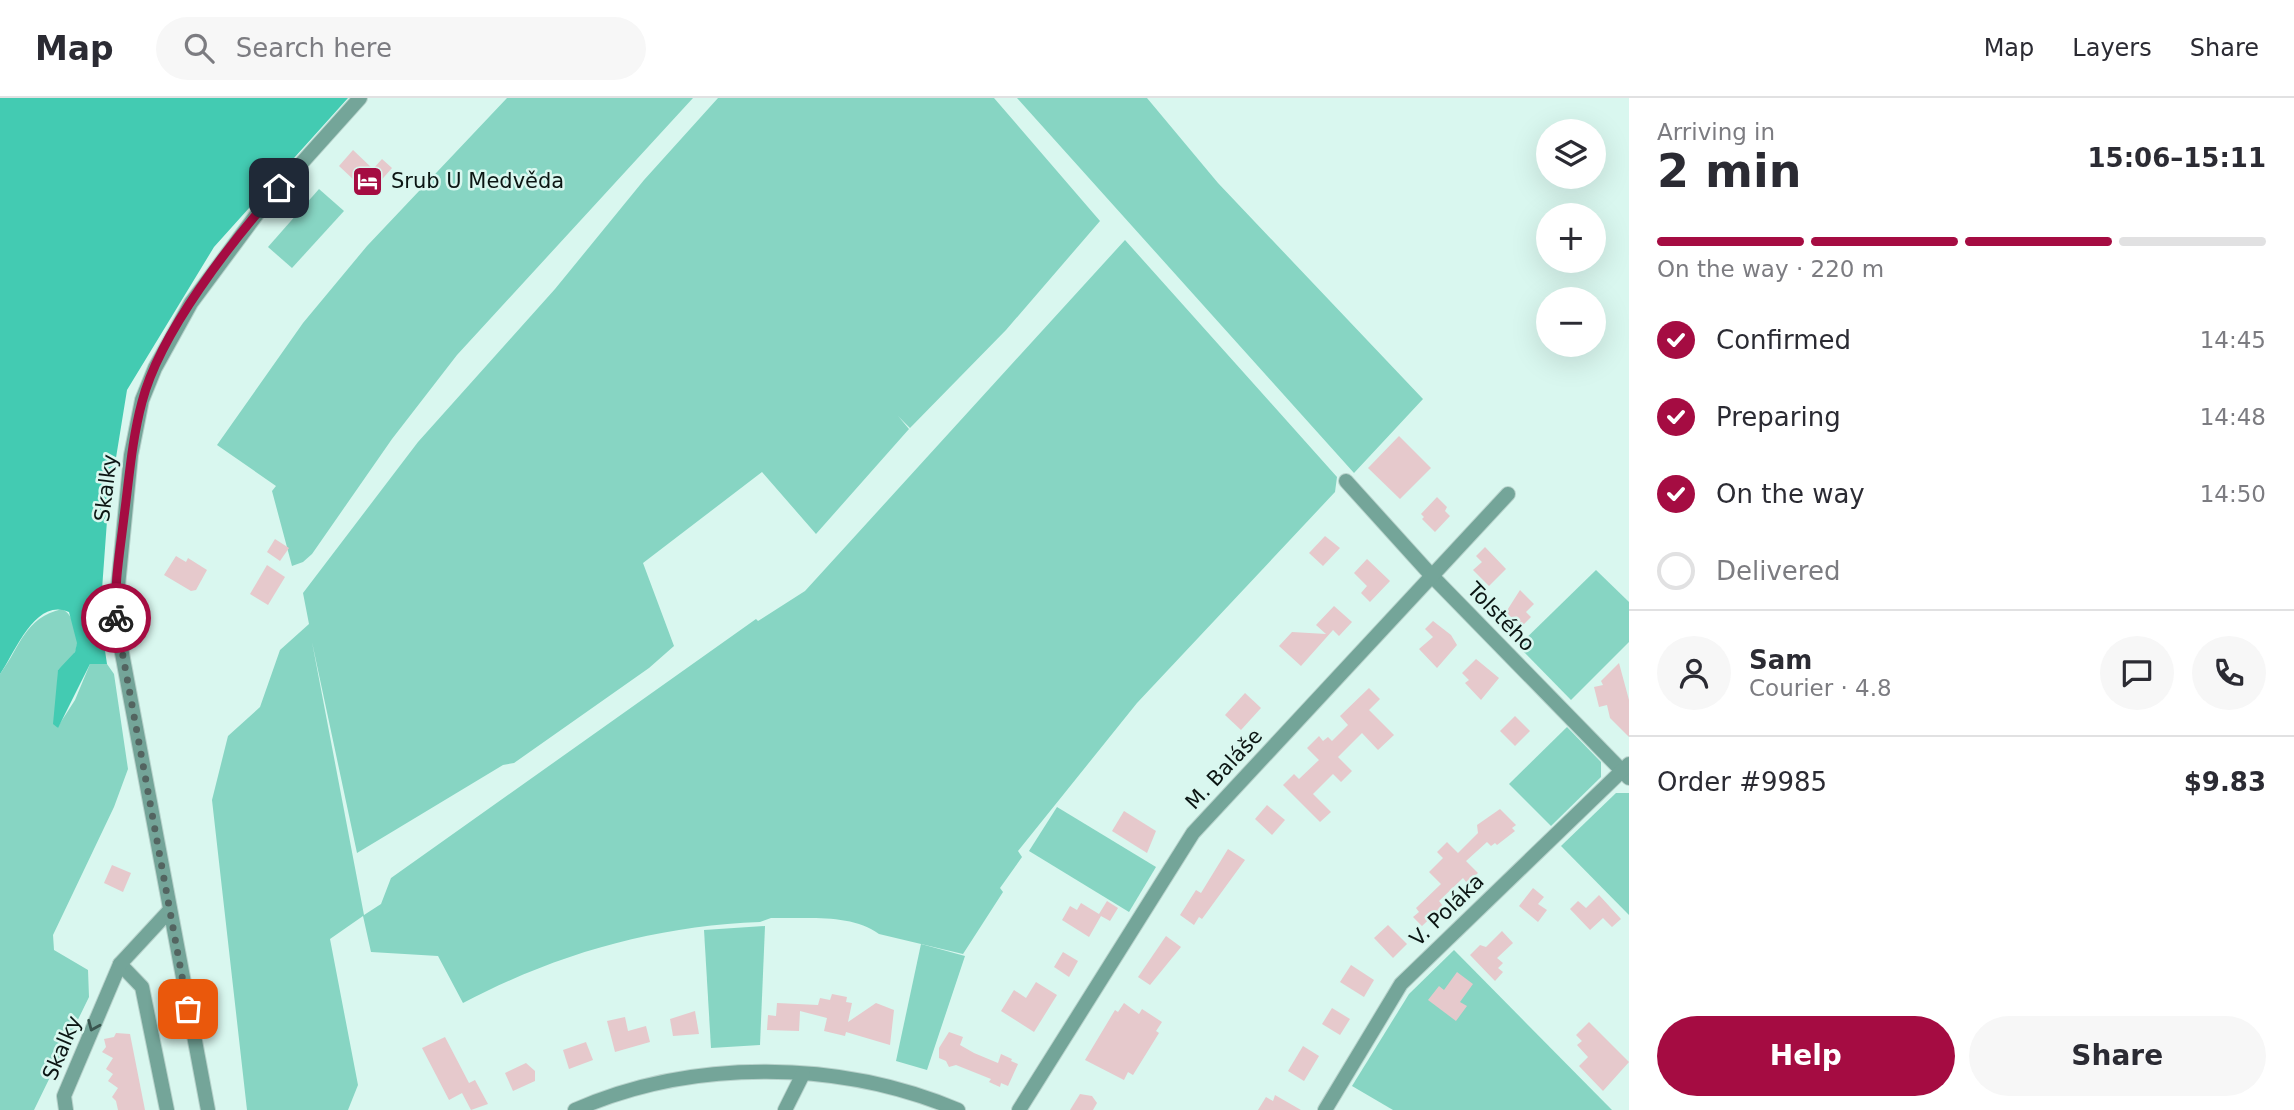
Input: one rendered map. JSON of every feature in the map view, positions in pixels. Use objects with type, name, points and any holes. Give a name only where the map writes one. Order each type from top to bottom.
[{"type":"street","name":"Skalky","points":[[208,1110],[115,616],[116,581],[131,454],[142,400],[155,368],[191,303],[228,250],[360,98]]},
{"type":"street","name":"Tolstého","points":[[1346,481],[1431,575],[1627,771]]},
{"type":"street","name":"M. Baláše","points":[[1019,1110],[1193,833],[1508,494]]},
{"type":"street","name":"V. Poláka","points":[[1325,1110],[1401,984],[1627,771]]},
{"type":"street","name":"Skalky","points":[[66,1110],[64,1096],[120,964],[170,910]]},
{"type":"street","points":[[120,964],[142,987],[167,1110]]},
{"type":"street","points":[[575,1110],[646,1086],[697,1076],[760,1072],[803,1074],[880,1085],[958,1110]]},
{"type":"street","points":[[785,1110],[803,1074]]},
{"type":"green space","points":[[0,98],[348,98],[214,247],[127,390],[108,507],[100,617],[107,664],[90,664],[58,728],[53,724],[58,670],[75,652],[77,643],[69,612],[57,609],[36,619],[19,641],[0,674]]},
{"type":"green space","points":[[507,98],[693,98],[457,355],[392,439],[312,554],[303,562],[292,566],[272,491],[276,486],[217,445],[303,323],[367,246]]},
{"type":"green space","points":[[718,98],[994,98],[1100,221],[1006,330],[910,428],[898,416],[909,429],[816,534],[762,472],[643,563],[674,646],[649,668],[514,763],[503,765],[357,853],[312,642],[364,915],[381,904],[391,878],[756,619],[758,621],[805,591],[1125,240],[1337,477],[1335,492],[1137,703],[1018,851],[1022,857],[1000,888],[1003,892],[963,954],[879,934],[868,927],[841,920],[771,918],[760,922],[683,929],[608,945],[535,970],[463,1003],[438,956],[371,952],[363,916],[330,939],[358,1085],[348,1110],[247,1110],[212,800],[228,736],[260,707],[280,650],[309,624],[303,593],[418,442],[555,289],[644,180]]},
{"type":"green space","points":[[1017,98],[1147,98],[1218,183],[1423,399],[1354,473]]},
{"type":"green space","points":[[319,189],[344,211],[292,268],[268,247]]},
{"type":"green space","points":[[1596,570],[1629,602],[1629,642],[1571,700],[1518,646]]},
{"type":"green space","points":[[62,609],[73,621],[77,647],[74,655],[58,670],[57,728],[75,700],[90,664],[107,664],[114,674],[128,769],[114,807],[53,935],[54,950],[88,970],[89,997],[34,1110],[0,1110],[0,674],[31,626],[49,613]]},
{"type":"green space","points":[[1567,727],[1601,762],[1601,777],[1551,826],[1509,784]]},
{"type":"green space","points":[[1616,793],[1629,793],[1629,915],[1561,846]]},
{"type":"green space","points":[[1057,807],[1156,867],[1129,912],[1029,851]]},
{"type":"green space","points":[[765,926],[760,1045],[711,1048],[704,930]]},
{"type":"green space","points":[[921,944],[965,956],[927,1070],[896,1061]]},
{"type":"green space","points":[[1454,950],[1612,1110],[1393,1110],[1352,1086],[1409,994]]},
{"type":"building","name":"Srub U Medvěda","points":[[353,150],[373,169],[382,159],[392,168],[369,194],[339,166]]},
{"type":"building","points":[[1399,436],[1431,468],[1400,499],[1368,468]]},
{"type":"building","points":[[1437,497],[1447,507],[1445,511],[1450,516],[1435,532],[1422,519],[1424,517],[1421,514]]},
{"type":"building","points":[[1325,536],[1340,548],[1323,566],[1309,553]]},
{"type":"building","points":[[275,539],[289,548],[280,561],[267,552]]},
{"type":"building","points":[[1485,547],[1506,569],[1489,586],[1473,570],[1482,562],[1476,556]]},
{"type":"building","points":[[176,556],[186,562],[188,558],[207,570],[196,590],[191,591],[164,575]]},
{"type":"building","points":[[1367,559],[1390,581],[1370,602],[1361,593],[1367,586],[1354,573]]},
{"type":"building","points":[[267,565],[285,577],[268,605],[250,594]]},
{"type":"building","points":[[1520,590],[1534,604],[1526,612],[1531,617],[1521,627],[1506,612]]},
{"type":"building","points":[[1334,606],[1352,622],[1339,636],[1333,630],[1301,666],[1279,646],[1292,632],[1326,634],[1316,625]]},
{"type":"building","points":[[1433,621],[1451,635],[1457,645],[1437,668],[1419,649],[1433,637],[1425,629]]},
{"type":"building","points":[[1476,659],[1499,678],[1481,700],[1465,683],[1469,680],[1462,673]]},
{"type":"building","points":[[1619,663],[1629,700],[1629,737],[1610,718],[1607,705],[1599,707],[1594,687],[1603,685],[1601,681]]},
{"type":"building","points":[[1369,688],[1380,699],[1369,710],[1394,735],[1378,750],[1362,733],[1338,757],[1352,771],[1341,782],[1333,774],[1313,794],[1331,812],[1320,822],[1283,785],[1294,774],[1299,779],[1319,760],[1307,748],[1319,736],[1323,741],[1328,737],[1332,741],[1348,725],[1340,716]]},
{"type":"building","points":[[1245,693],[1261,708],[1241,730],[1225,715]]},
{"type":"building","points":[[1515,716],[1530,731],[1515,746],[1500,731]]},
{"type":"building","points":[[1267,805],[1285,820],[1272,835],[1255,819]]},
{"type":"building","points":[[1500,809],[1516,825],[1512,828],[1515,831],[1497,845],[1495,843],[1491,846],[1487,842],[1466,861],[1478,873],[1467,883],[1463,878],[1439,901],[1443,906],[1422,926],[1413,917],[1419,912],[1416,908],[1441,884],[1429,872],[1443,858],[1437,852],[1447,842],[1458,853],[1478,833],[1477,825]]},
{"type":"building","points":[[1124,811],[1156,831],[1147,853],[1112,831]]},
{"type":"building","points":[[1228,849],[1245,860],[1202,919],[1199,917],[1194,925],[1180,915],[1196,890],[1201,893]]},
{"type":"building","points":[[112,865],[131,873],[123,892],[104,883]]},
{"type":"building","points":[[1533,888],[1544,897],[1538,904],[1547,910],[1538,922],[1519,906]]},
{"type":"building","points":[[1599,895],[1621,919],[1612,927],[1603,918],[1590,930],[1570,909],[1578,901],[1586,908]]},
{"type":"building","points":[[1107,901],[1118,908],[1110,921],[1101,916],[1089,937],[1062,920],[1070,906],[1077,910],[1081,903],[1099,914]]},
{"type":"building","points":[[1388,925],[1407,944],[1393,958],[1374,938]]},
{"type":"building","points":[[1502,931],[1513,943],[1497,958],[1503,963],[1498,968],[1503,972],[1495,981],[1470,955],[1480,945],[1486,947]]},
{"type":"building","points":[[1166,936],[1181,947],[1150,985],[1138,977]]},
{"type":"building","points":[[1063,952],[1078,961],[1069,977],[1054,967]]},
{"type":"building","points":[[1351,965],[1374,980],[1364,997],[1340,982]]},
{"type":"building","points":[[1457,972],[1473,984],[1460,1002],[1467,1006],[1456,1021],[1428,1000],[1439,986],[1444,990]]},
{"type":"building","points":[[1036,982],[1057,995],[1034,1032],[1001,1011],[1014,990],[1026,998]]},
{"type":"building","points":[[832,994],[847,997],[846,1002],[852,1003],[848,1022],[876,1003],[894,1010],[890,1045],[846,1032],[845,1036],[824,1031],[827,1018],[800,1011],[799,1031],[767,1030],[768,1015],[776,1016],[777,1003],[818,1005],[820,998],[830,1000]]},
{"type":"building","points":[[1124,1003],[1139,1014],[1142,1009],[1162,1022],[1156,1031],[1159,1033],[1133,1075],[1128,1072],[1124,1080],[1085,1060],[1115,1010],[1118,1012]]},
{"type":"building","points":[[1332,1008],[1350,1019],[1340,1035],[1322,1024]]},
{"type":"building","points":[[695,1011],[699,1034],[673,1036],[670,1019]]},
{"type":"building","points":[[625,1017],[628,1031],[646,1026],[650,1042],[615,1052],[607,1021]]},
{"type":"building","points":[[1589,1022],[1629,1062],[1603,1091],[1579,1066],[1588,1057],[1577,1045],[1582,1041],[1576,1035]]},
{"type":"building","points":[[949,1032],[963,1037],[960,1045],[974,1053],[998,1063],[1001,1054],[1018,1064],[1008,1086],[1001,1083],[1000,1087],[989,1082],[991,1079],[956,1065],[949,1067],[946,1061],[939,1058],[939,1048]]},
{"type":"building","points":[[116,1033],[130,1034],[145,1110],[118,1110],[112,1097],[118,1088],[108,1081],[113,1074],[106,1069],[113,1058],[102,1052],[106,1047],[104,1039],[114,1037]]},
{"type":"building","points":[[445,1037],[469,1083],[475,1080],[488,1104],[471,1110],[462,1093],[449,1100],[422,1048]]},
{"type":"building","points":[[586,1042],[593,1060],[569,1069],[563,1050]]},
{"type":"building","points":[[1303,1046],[1319,1056],[1304,1081],[1288,1071]]},
{"type":"building","points":[[526,1063],[535,1071],[535,1081],[513,1091],[505,1073]]},
{"type":"building","points":[[1080,1094],[1092,1096],[1097,1103],[1093,1110],[1070,1110]]},
{"type":"building","points":[[1275,1095],[1301,1110],[1258,1110],[1266,1097],[1273,1101]]},
{"type":"way so far","points":[[116,618],[188,1009]]},
{"type":"place","name":"Srub U Medvěda","points":[[368,181]]},
{"type":"route","points":[[116,618],[116,581],[131,454],[142,400],[155,368],[191,303],[228,250],[279,188]]}]
